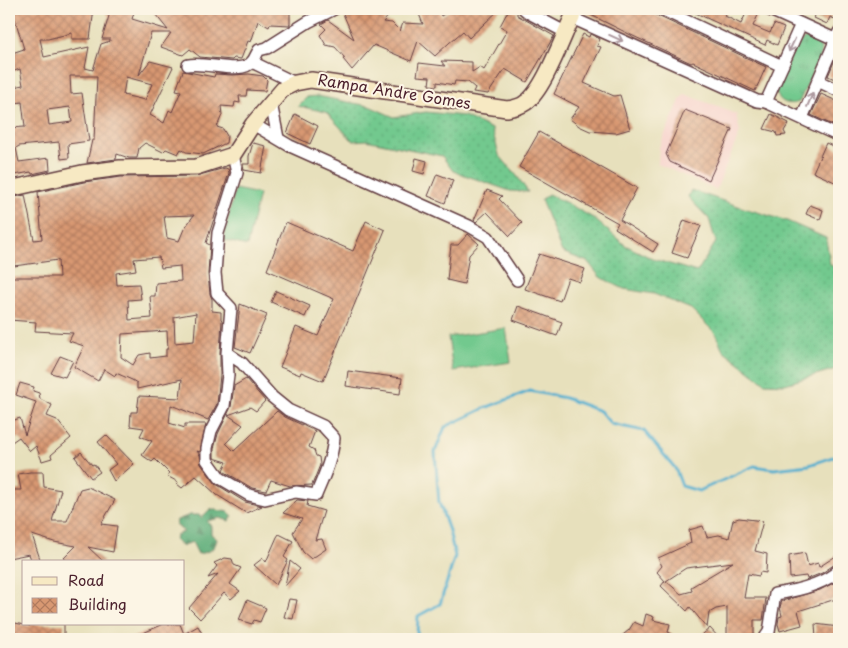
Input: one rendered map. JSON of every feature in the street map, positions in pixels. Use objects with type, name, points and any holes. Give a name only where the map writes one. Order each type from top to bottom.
[{"type":"street","points":[[188,65],[196,63],[238,68],[252,62],[259,50],[267,48],[308,22],[334,9]]},
{"type":"street","points":[[524,9],[545,23],[565,32],[573,14],[757,101],[766,102],[839,136]]},
{"type":"street","points":[[662,9],[782,66]]},
{"type":"street","points":[[768,9],[838,38],[802,118]]},
{"type":"street","points":[[766,102],[801,24]]},
{"type":"street","name":"Rampa Andre Gomes","points":[[233,155],[253,124],[284,89],[295,83],[312,80],[507,110],[519,106],[527,102],[540,87],[565,32]]},
{"type":"street","points":[[252,62],[295,83]]},
{"type":"street","points":[[818,81],[839,91]]},
{"type":"street","points":[[271,103],[278,138]]},
{"type":"street","points":[[253,124],[290,146],[469,226],[488,237],[517,280]]},
{"type":"street","points":[[9,189],[82,173],[120,168],[196,167],[233,155],[237,173],[218,233],[216,274],[218,293],[231,308],[227,353],[228,375],[224,406],[211,432],[206,448],[207,460],[220,478],[249,495],[265,499],[296,492],[316,495],[328,467],[334,438],[322,426],[288,410],[272,397],[242,363],[227,353]]},
{"type":"street","points":[[764,639],[769,632],[775,594],[801,590],[834,575],[839,570]]},
{"type":"shaded area","points":[[685,94],[736,114],[740,132],[716,190],[658,164],[659,147],[681,98]]},
{"type":"green space","points":[[806,38],[818,43],[821,48],[821,55],[799,102],[787,103],[779,98],[775,90],[796,44]]},
{"type":"green space","points":[[317,96],[369,106],[394,117],[426,112],[464,116],[492,129],[499,155],[528,192],[510,191],[453,171],[442,156],[366,140],[353,141],[326,112],[298,106],[307,97]]},
{"type":"green space","points":[[235,189],[259,194],[247,246],[223,240]]},
{"type":"green space","points":[[691,190],[787,221],[826,238],[830,264],[839,272],[839,368],[785,384],[765,383],[723,350],[715,333],[691,309],[654,294],[624,289],[600,277],[588,262],[562,252],[541,200],[548,194],[593,218],[625,245],[653,259],[697,272],[716,242],[709,219],[688,197]]},
{"type":"green space","points":[[506,328],[511,362],[453,371],[448,337]]},
{"type":"green space","points":[[210,509],[229,512],[233,516],[229,521],[220,518],[207,521],[211,526],[211,534],[217,539],[213,548],[198,554],[192,542],[182,546],[175,540],[176,535],[184,532],[176,525],[177,520],[190,515],[199,515],[201,518]]},
{"type":"building","points":[[9,9],[94,9],[90,39],[72,39],[72,33],[40,39],[44,57],[89,47],[85,68],[93,70],[101,44],[110,41],[110,39],[102,39],[109,16],[102,9],[135,9],[132,19],[168,30],[151,9],[290,9],[290,25],[270,24],[269,27],[258,21],[251,42],[248,41],[241,59],[200,57],[190,49],[183,55],[161,47],[171,33],[151,33],[139,75],[150,61],[173,67],[150,115],[164,123],[169,110],[172,112],[181,91],[176,90],[183,71],[214,77],[215,74],[249,74],[263,76],[267,80],[265,91],[247,90],[246,96],[239,96],[240,103],[235,102],[234,107],[221,106],[222,115],[217,127],[223,129],[227,136],[226,143],[203,154],[186,152],[181,149],[178,154],[166,149],[163,152],[145,143],[139,148],[137,158],[129,158],[117,154],[116,159],[87,163],[92,140],[94,140],[97,76],[70,76],[71,94],[82,93],[89,141],[68,144],[69,158],[61,159],[59,142],[19,146],[16,148],[19,162],[49,158],[50,170],[9,176],[9,128],[25,127],[22,102],[9,104],[9,88],[23,85],[20,69],[9,73],[9,54],[24,49],[15,19],[11,20]],"holes":[[[126,77],[152,84],[145,100],[123,95]],[[70,107],[72,122],[49,125],[47,110]]]},
{"type":"building","points":[[341,9],[395,9],[383,22],[392,23],[400,31],[403,23],[423,24],[417,9],[439,9],[441,16],[452,9],[500,9],[469,38],[463,31],[435,56],[418,41],[411,61],[374,45],[352,70],[343,59],[345,58],[335,47],[326,45],[320,35],[326,29],[321,24],[328,20],[354,39]]},
{"type":"building","points":[[509,9],[517,12],[517,15],[554,36],[527,82],[505,69],[488,94],[473,92],[475,88],[468,82],[455,81],[454,85],[437,82],[437,86],[429,85],[430,77],[417,76],[419,63],[445,66],[441,61],[472,62],[472,72],[480,67],[484,70],[507,30],[500,26]]},
{"type":"building","points":[[583,9],[603,9],[611,13],[613,9],[643,9],[766,67],[755,91],[631,35],[583,11]]},
{"type":"building","points":[[687,9],[729,9],[725,16],[741,24],[749,9],[759,13],[753,26],[770,33],[774,24],[784,28],[777,45],[767,40],[765,45]]},
{"type":"building","points":[[812,9],[839,9],[839,15],[837,20],[830,17],[827,24],[814,18],[817,11]]},
{"type":"building","points":[[583,34],[589,37],[590,34],[600,39],[597,46],[601,47],[584,83],[614,96],[620,95],[630,129],[616,133],[590,131],[579,126],[570,119],[579,107],[554,94]]},
{"type":"building","points":[[839,50],[839,81],[828,76]]},
{"type":"building","points":[[821,94],[839,102],[839,128],[811,115]]},
{"type":"building","points":[[685,110],[732,129],[709,180],[670,162],[666,154]]},
{"type":"building","points":[[295,114],[318,126],[310,144],[287,133]]},
{"type":"building","points":[[771,114],[789,123],[784,131],[786,135],[777,136],[776,132],[764,129]]},
{"type":"building","points":[[539,132],[637,188],[620,220],[658,244],[653,252],[615,228],[618,223],[519,167]]},
{"type":"building","points":[[253,143],[266,146],[261,173],[244,170],[243,164],[249,164]]},
{"type":"building","points":[[826,143],[839,149],[839,184],[813,172]]},
{"type":"building","points":[[416,158],[427,161],[424,174],[413,171]]},
{"type":"building","points":[[225,168],[228,169],[229,173],[206,243],[210,245],[208,274],[212,311],[221,312],[222,320],[217,404],[208,420],[171,405],[169,423],[185,428],[185,424],[206,424],[200,452],[197,451],[200,455],[201,464],[216,484],[245,502],[262,506],[246,513],[217,495],[196,476],[182,488],[177,484],[178,482],[167,476],[169,473],[155,459],[152,462],[142,455],[152,441],[140,436],[144,428],[130,426],[131,412],[137,412],[139,396],[180,398],[182,379],[137,389],[137,383],[116,373],[115,376],[104,369],[98,381],[74,367],[84,346],[69,341],[73,333],[35,331],[36,322],[9,320],[9,277],[59,277],[58,260],[14,266],[14,251],[12,251],[10,237],[14,236],[10,222],[10,198],[25,195],[34,240],[42,239],[38,192],[84,182],[121,177],[196,176]],"holes":[[[194,215],[184,229],[179,241],[167,238],[164,216]],[[159,257],[161,268],[180,266],[181,281],[156,283],[155,296],[150,296],[152,318],[129,320],[128,300],[141,299],[139,284],[117,285],[116,273],[136,270],[134,259]],[[196,313],[194,341],[175,343],[174,317]],[[167,331],[168,349],[166,349],[166,356],[150,358],[150,353],[139,355],[133,365],[121,357],[122,334]]]},
{"type":"building","points":[[437,174],[453,180],[445,203],[428,196]]},
{"type":"building","points":[[487,190],[502,196],[499,199],[522,223],[510,236],[487,212],[476,222],[474,220]]},
{"type":"building","points":[[810,205],[823,210],[820,220],[806,214]]},
{"type":"building","points":[[684,220],[701,226],[687,258],[672,253]]},
{"type":"building","points":[[366,221],[385,230],[323,381],[301,372],[300,375],[280,367],[296,327],[318,336],[334,299],[267,270],[286,222],[353,251]]},
{"type":"building","points":[[468,234],[479,244],[469,255],[464,284],[447,280],[451,245],[458,245]]},
{"type":"building","points":[[539,254],[585,269],[580,282],[568,278],[560,301],[525,289]]},
{"type":"building","points":[[276,291],[310,306],[305,317],[271,302]]},
{"type":"building","points":[[240,304],[267,315],[250,353],[235,347]]},
{"type":"building","points":[[518,306],[562,322],[557,336],[513,320]]},
{"type":"building","points":[[60,356],[73,361],[65,377],[51,373]]},
{"type":"building","points":[[348,371],[402,378],[400,394],[346,386]]},
{"type":"building","points":[[246,379],[265,401],[256,411],[250,407],[228,415],[243,425],[226,443],[234,451],[277,411],[285,417],[315,431],[309,447],[319,457],[320,465],[312,485],[290,486],[271,480],[266,491],[252,488],[223,470],[227,462],[214,458],[218,434],[231,407],[234,386]]},
{"type":"building","points":[[20,383],[34,387],[33,391],[39,393],[40,399],[52,405],[47,416],[57,420],[71,438],[51,455],[52,458],[42,461],[36,446],[30,451],[19,437],[9,444],[9,422],[20,418],[25,435],[36,402],[16,395]]},
{"type":"building","points":[[106,435],[134,464],[114,481],[108,470],[116,464],[98,442]]},
{"type":"building","points":[[81,452],[100,472],[91,478],[75,457]]},
{"type":"building","points":[[43,472],[44,487],[61,490],[52,521],[67,521],[80,489],[88,487],[115,500],[101,524],[117,526],[113,552],[88,547],[102,560],[66,560],[64,558],[76,546],[32,535],[40,560],[31,560],[29,554],[9,558],[9,490],[21,490],[18,474]]},
{"type":"building","points":[[297,500],[308,501],[307,506],[324,511],[315,540],[322,539],[326,549],[311,559],[303,552],[293,532],[302,519],[283,513]]},
{"type":"building","points":[[739,518],[763,521],[755,551],[767,554],[766,573],[760,572],[759,576],[748,574],[744,598],[766,598],[763,620],[754,620],[754,639],[727,639],[727,607],[716,609],[709,613],[707,628],[690,607],[687,611],[661,586],[665,581],[657,572],[662,566],[658,558],[691,543],[689,530],[703,526],[707,537],[719,535],[729,538],[733,520]],"holes":[[[733,562],[691,587],[692,591],[681,594],[666,581],[686,568]]]},
{"type":"building","points":[[279,534],[293,541],[284,557],[288,560],[276,585],[254,565],[263,558],[266,562]]},
{"type":"building","points":[[805,553],[808,566],[818,563],[819,567],[839,554],[839,563],[807,579],[806,576],[790,578],[789,556]]},
{"type":"building","points":[[225,558],[232,559],[234,565],[241,568],[230,584],[240,591],[231,599],[224,593],[200,619],[189,608],[218,574],[208,578],[217,566],[214,563]]},
{"type":"building","points":[[290,561],[300,569],[285,586]]},
{"type":"building","points":[[839,580],[839,598],[798,611],[802,625],[780,631],[778,624],[779,617],[782,616],[780,607],[782,601],[820,590]]},
{"type":"building","points":[[289,599],[297,600],[293,619],[284,617]]},
{"type":"building","points":[[247,600],[266,608],[260,622],[254,620],[252,624],[239,620]]},
{"type":"building","points":[[646,614],[654,617],[653,620],[670,624],[668,632],[682,639],[618,639],[629,630],[634,622],[643,626]]},
{"type":"building","points":[[10,622],[22,624],[22,626],[64,626],[64,639],[44,639],[33,636],[32,639],[9,639]]},
{"type":"building","points":[[815,624],[839,627],[839,639],[816,639]]},
{"type":"building","points":[[159,626],[181,626],[184,634],[198,626],[205,639],[129,639]]},
{"type":"building","points":[[710,628],[720,639],[697,639]]},
{"type":"waterway","points":[[423,639],[417,634],[418,616],[440,604],[455,556],[439,502],[435,452],[445,427],[485,408],[530,391],[565,398],[600,411],[611,424],[644,431],[675,468],[682,486],[699,491],[754,466],[774,469],[809,465],[839,455]]}]
